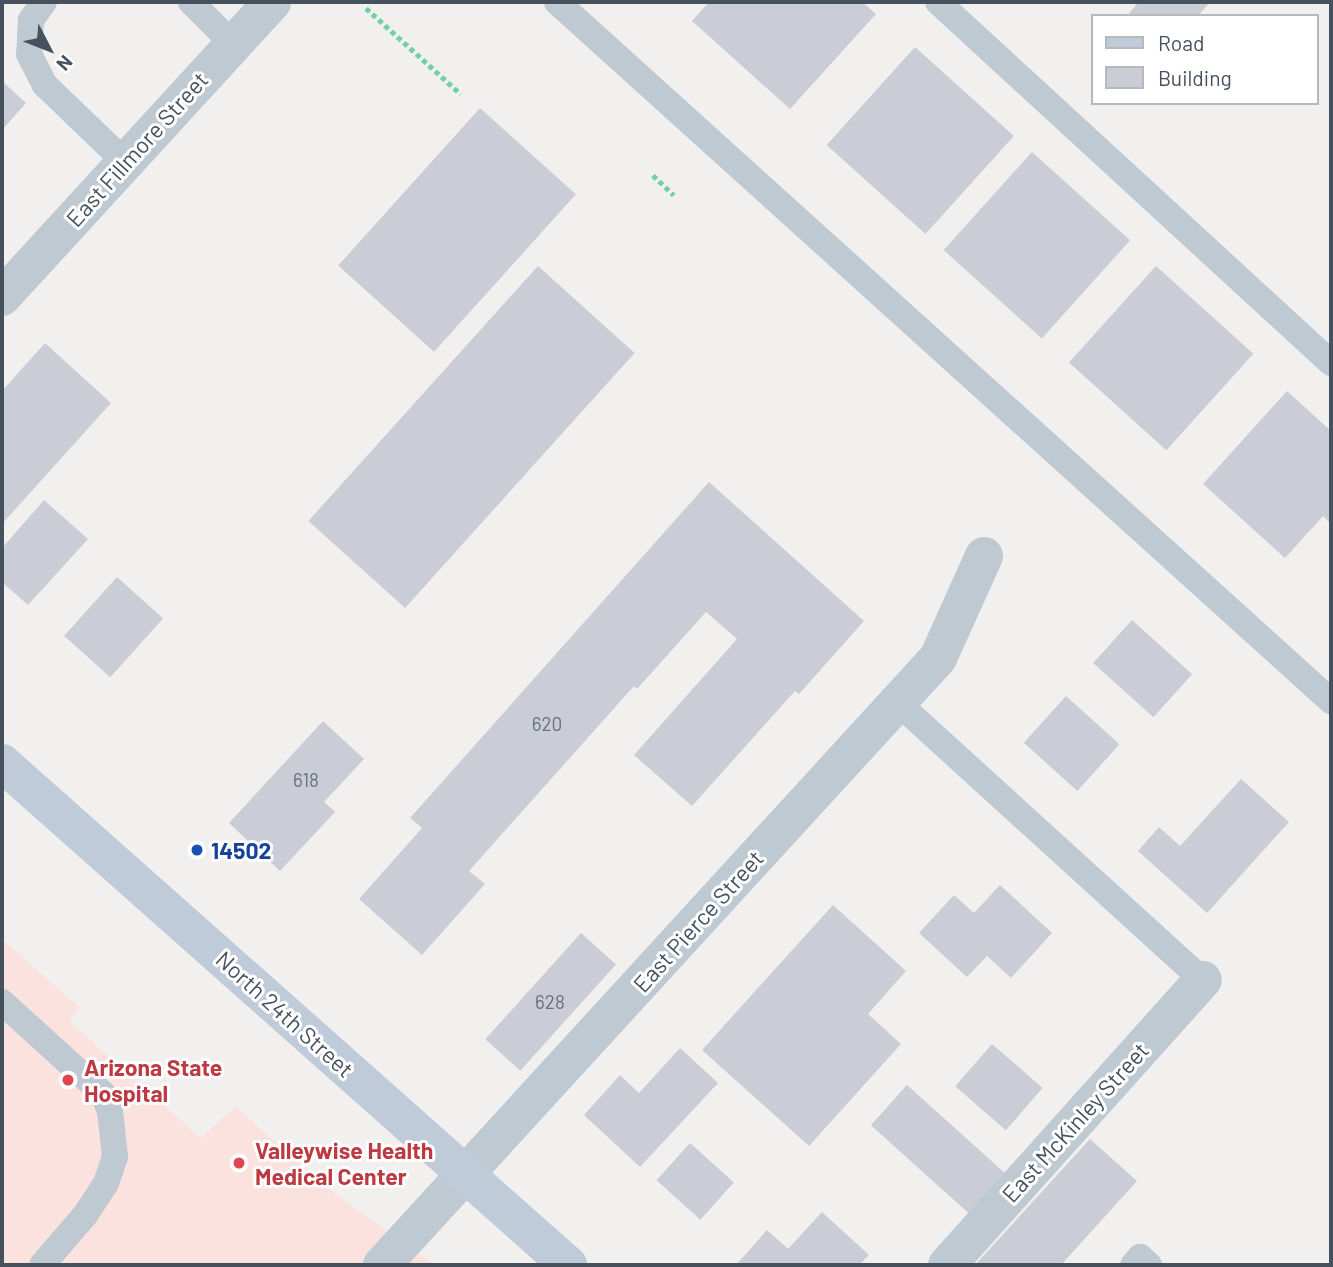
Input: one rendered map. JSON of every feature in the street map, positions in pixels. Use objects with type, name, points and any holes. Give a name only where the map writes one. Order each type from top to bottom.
[{"type":"main road","name":"North 24th Street","points":[[2,763],[568,1265]]},
{"type":"street","name":"East Fillmore Street","points":[[2,297],[272,2]]},
{"type":"street","name":"East Pierce Street","points":[[382,1265],[938,658],[984,556]]},
{"type":"street","name":"East McKinley Street","points":[[947,1265],[1203,979]]},
{"type":"lane","points":[[44,2],[31,20],[29,54],[45,85],[125,162]]},
{"type":"lane","points":[[191,2],[233,44]]},
{"type":"lane","points":[[557,2],[1331,701]]},
{"type":"lane","points":[[938,2],[1331,363]]},
{"type":"lane","points":[[897,702],[1203,979]]},
{"type":"lane","points":[[2,1002],[103,1094],[110,1111],[115,1157],[106,1184],[86,1214],[42,1265]]},
{"type":"lane","points":[[1132,1265],[1140,1257],[1149,1265]]},
{"type":"path","points":[[366,8],[461,94]]},
{"type":"path","points":[[653,175],[674,195]]},
{"type":"shaded area","points":[[2,939],[80,1008],[69,1021],[201,1138],[235,1106],[326,1187],[435,1265],[2,1265]]},
{"type":"building","points":[[709,2],[862,2],[876,14],[790,109],[692,21]]},
{"type":"building","points":[[1139,2],[1210,2],[1200,14],[1129,13]]},
{"type":"building","points":[[915,47],[1014,136],[926,234],[827,145]]},
{"type":"building","points":[[2,81],[26,103],[2,130]]},
{"type":"building","points":[[480,108],[576,194],[434,352],[338,266]]},
{"type":"building","points":[[1032,152],[1130,240],[1042,338],[944,250]]},
{"type":"building","points":[[538,266],[635,353],[405,608],[308,521]]},
{"type":"building","points":[[1156,266],[1253,354],[1166,450],[1069,363]]},
{"type":"building","points":[[45,343],[111,403],[2,524],[2,391]]},
{"type":"building","points":[[1287,391],[1331,431],[1331,524],[1323,516],[1285,558],[1203,484]]},
{"type":"building","points":[[709,482],[864,621],[799,694],[795,691],[692,806],[634,755],[737,639],[706,612],[637,689],[634,686],[469,871],[485,884],[422,955],[359,899],[422,828],[410,818]]},
{"type":"building","points":[[44,500],[88,539],[28,605],[2,582],[2,548]]},
{"type":"building","points":[[117,577],[163,618],[110,677],[64,636]]},
{"type":"building","points":[[1132,620],[1192,674],[1153,717],[1093,663]]},
{"type":"building","points":[[1066,696],[1120,744],[1077,791],[1024,743]]},
{"type":"building","points":[[323,721],[364,759],[324,802],[335,812],[280,871],[229,823]]},
{"type":"building","points":[[1241,779],[1289,822],[1207,913],[1138,851],[1159,827],[1180,846]]},
{"type":"building","points":[[1000,885],[1052,933],[1011,978],[987,956],[967,977],[919,933],[954,895],[974,913]]},
{"type":"building","points":[[833,905],[906,971],[868,1014],[901,1044],[809,1146],[702,1050]]},
{"type":"building","points":[[581,933],[616,964],[520,1071],[485,1039]]},
{"type":"building","points":[[992,1044],[1043,1088],[1006,1130],[955,1086]]},
{"type":"building","points":[[680,1048],[718,1083],[640,1167],[584,1115],[620,1075],[639,1093]]},
{"type":"building","points":[[907,1085],[1005,1173],[969,1213],[871,1125]]},
{"type":"building","points":[[1090,1139],[1137,1181],[1061,1265],[975,1265]]},
{"type":"building","points":[[690,1143],[734,1182],[700,1220],[657,1180]]},
{"type":"building","points":[[822,1212],[869,1255],[859,1265],[736,1265],[767,1230],[788,1249]]},
{"type":"place","name":"14502","points":[[197,850]]},
{"type":"place","name":"Arizona State Hospital","points":[[68,1080]]},
{"type":"place","name":"Valleywise Health Medical Center","points":[[239,1163]]}]
